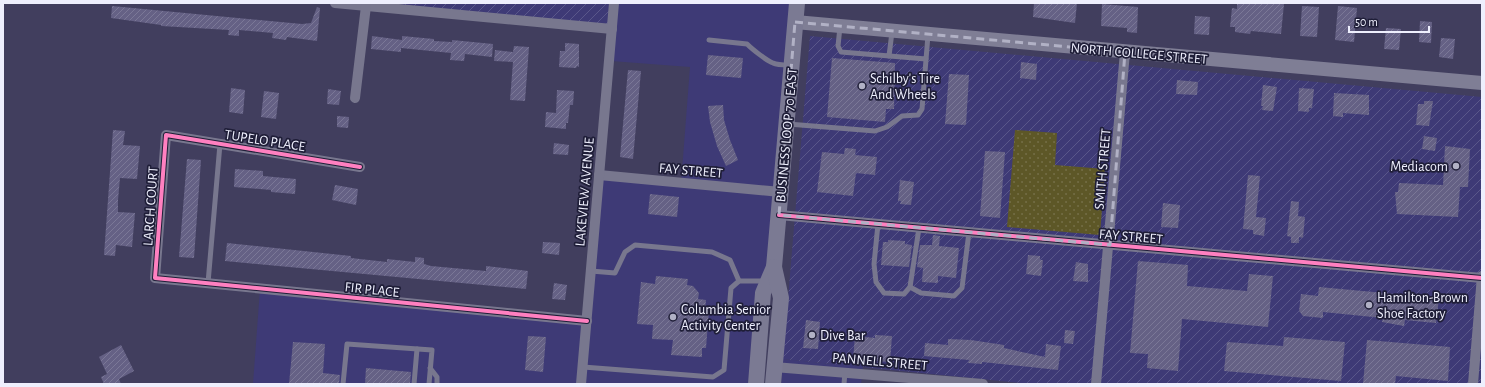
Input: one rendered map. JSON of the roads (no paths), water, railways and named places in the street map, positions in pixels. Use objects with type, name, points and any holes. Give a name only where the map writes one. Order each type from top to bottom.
[{"type":"main road","name":"BUSINESS LOOP 70 EAST","points":[[756,384],[763,293],[772,274],[779,215],[797,3]]},
{"type":"main road","name":"NORTH COLLEGE STREET","points":[[795,22],[1482,84]]},
{"type":"main road","name":"BUSINESS LOOP 70 EAST","points":[[772,274],[780,298],[773,384]]},
{"type":"street","points":[[335,3],[366,6],[383,5],[612,29]]},
{"type":"street","name":"LAKEVIEW AVENUE","points":[[581,384],[614,3]]},
{"type":"street","points":[[355,98],[366,6]]},
{"type":"street","name":"SMITH STREET","points":[[1096,384],[1110,245],[1125,52]]},
{"type":"street","name":"TUPELO PLACE","points":[[166,135],[360,167]]},
{"type":"street","name":"LARCH COURT","points":[[155,278],[166,135]]},
{"type":"street","name":"FAY STREET","points":[[599,175],[781,192]]},
{"type":"street","name":"FAY STREET","points":[[779,215],[1482,277]]},
{"type":"street","points":[[1474,384],[1482,277]]},
{"type":"street","name":"FIR PLACE","points":[[155,278],[587,320]]},
{"type":"street","name":"PANNELL STREET","points":[[774,366],[983,384]]},
{"type":"lane","points":[[840,26],[838,46],[841,52],[926,59]]},
{"type":"lane","points":[[889,56],[892,31]]},
{"type":"lane","points":[[787,124],[875,131],[887,127],[902,116],[918,115],[922,109],[928,34]]},
{"type":"lane","points":[[709,40],[747,44],[754,51],[761,54],[773,63],[792,65]]},
{"type":"lane","points":[[208,284],[220,144]]},
{"type":"lane","points":[[878,224],[874,264],[876,282],[884,293],[904,294],[910,287],[919,228]]},
{"type":"lane","points":[[910,287],[921,293],[954,296],[962,288],[968,232]]},
{"type":"lane","points":[[591,271],[615,274],[625,252],[636,245],[712,252],[730,260],[739,281]]},
{"type":"lane","points":[[583,367],[713,377],[724,370],[731,288],[739,281],[772,274]]},
{"type":"lane","points":[[343,384],[347,344],[432,350],[429,384]]},
{"type":"lane","points":[[414,384],[417,349]]},
{"type":"lane","points":[[430,368],[437,377],[437,384]]},
{"type":"lane","points":[[844,384],[846,372]]},
{"type":"place","name":"Schilby's Tire And Wheels","points":[[862,86]]},
{"type":"place","name":"Mediacom","points":[[1456,166]]},
{"type":"place","name":"Hamilton-Brown Shoe Factory","points":[[1369,305]]},
{"type":"place","name":"Columbia Senior Activity Center","points":[[673,317]]},
{"type":"place","name":"Dive Bar","points":[[812,335]]}]
